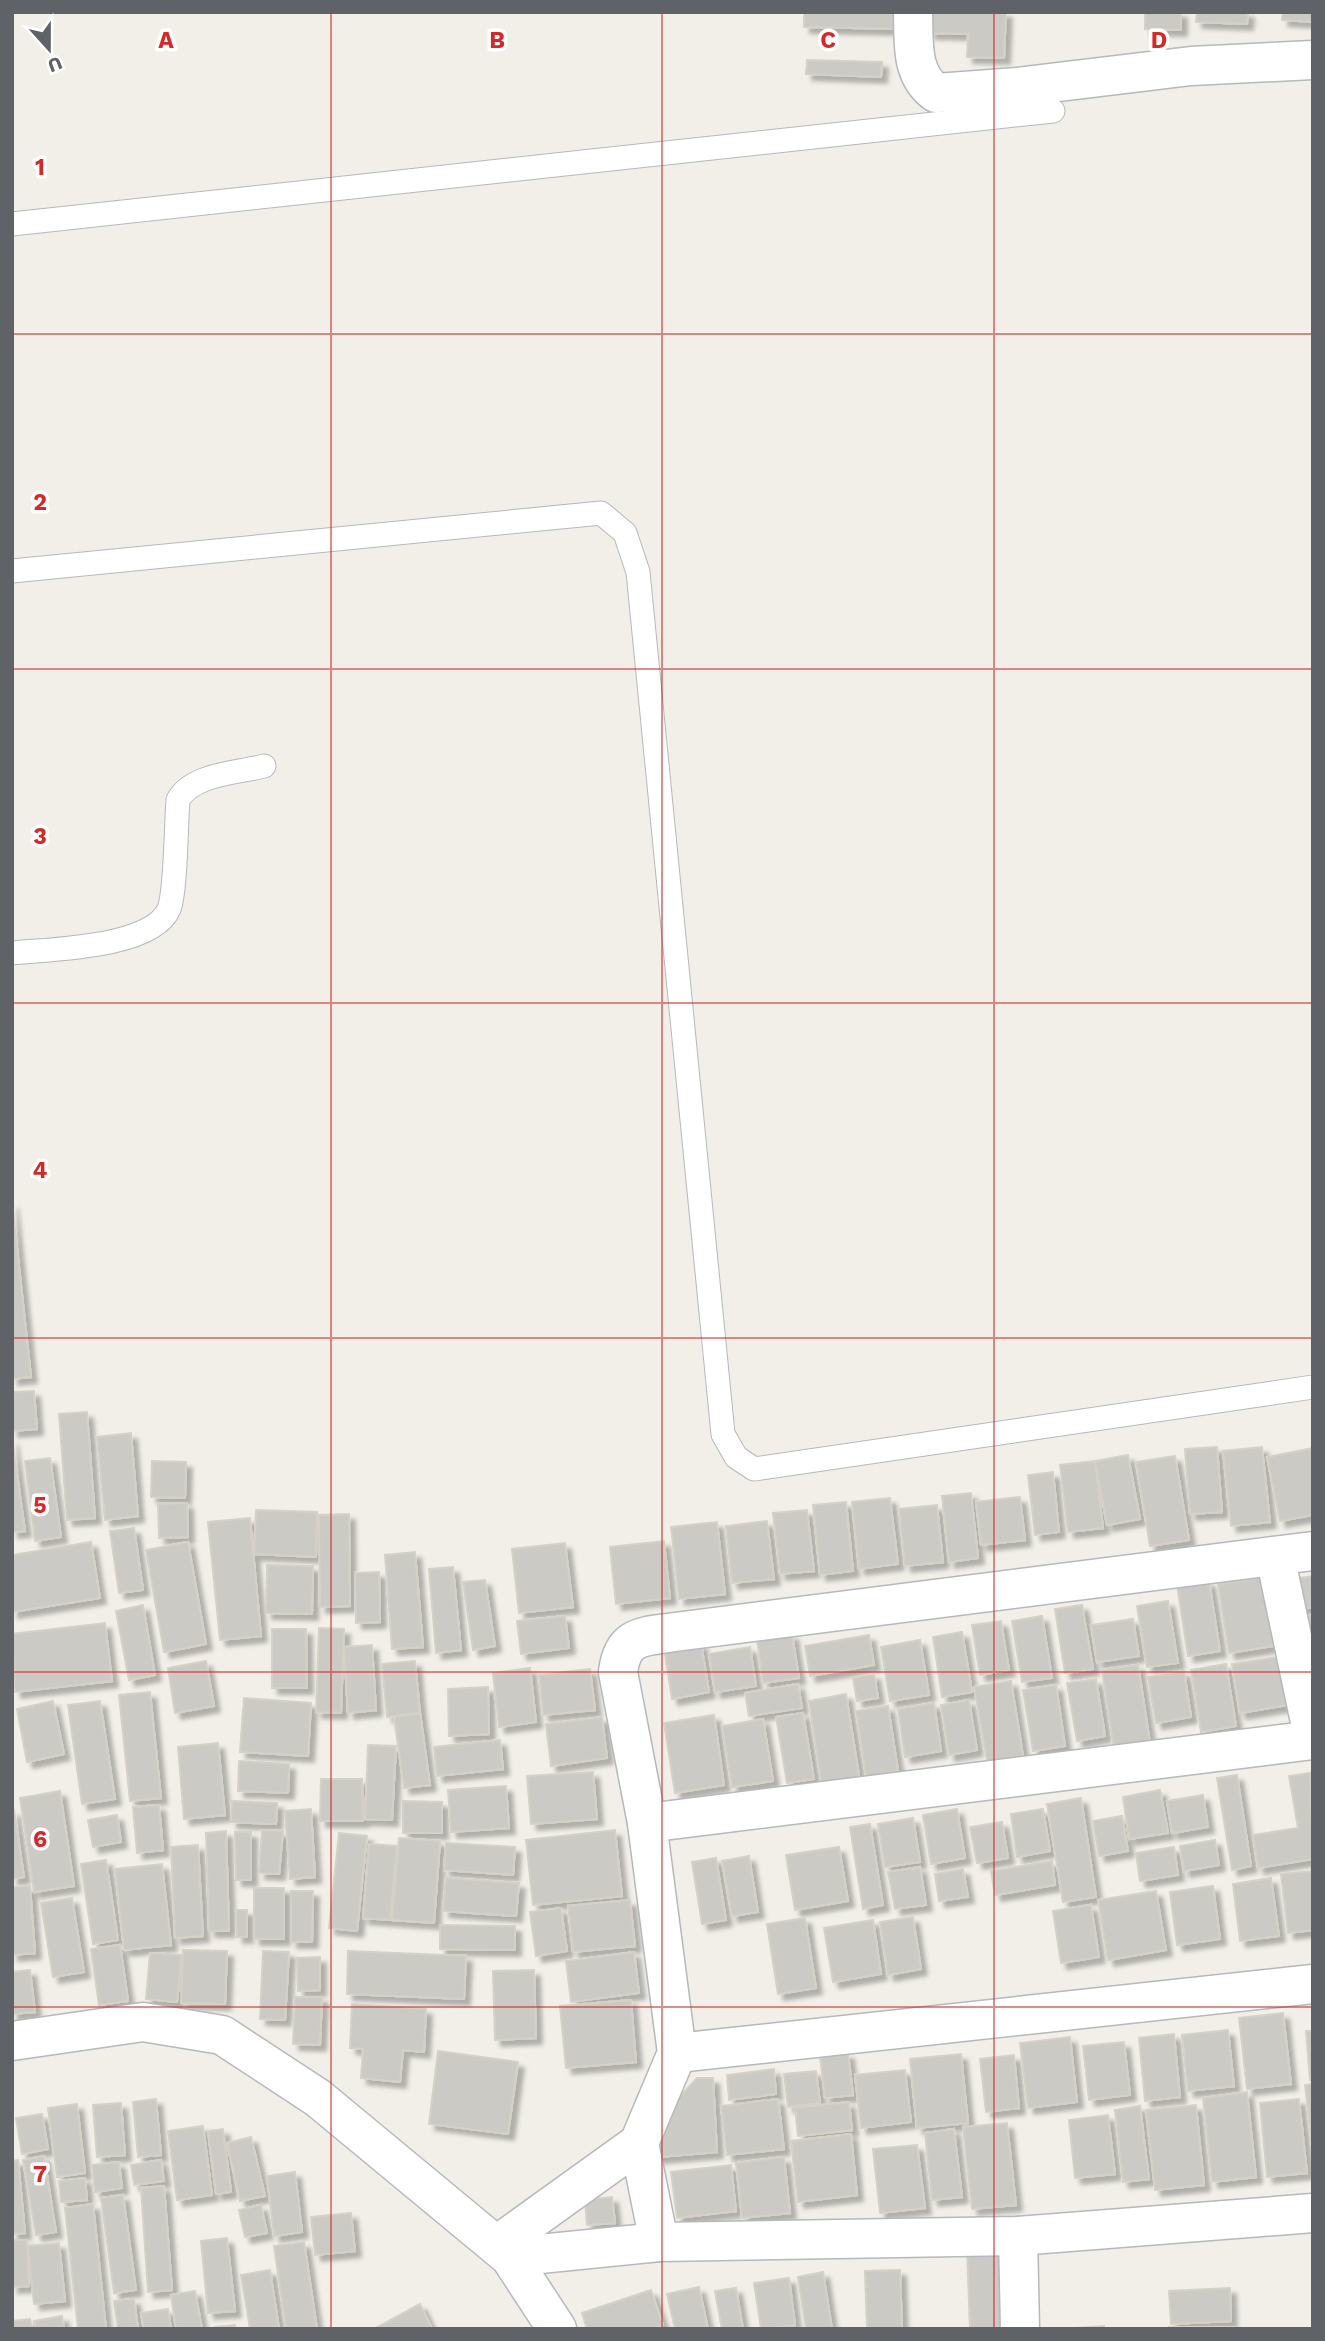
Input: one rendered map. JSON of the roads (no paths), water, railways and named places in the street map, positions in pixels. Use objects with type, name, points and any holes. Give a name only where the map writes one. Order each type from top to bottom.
[{"type":"street","points":[[913,12],[915,60],[923,84],[936,93],[1018,87],[1191,66],[1313,60]]},
{"type":"street","points":[[503,2251],[639,2143],[677,2053],[647,1823],[618,1672],[621,1652],[636,1638],[1313,1551]]},
{"type":"street","points":[[647,1823],[1313,1738],[1275,1556]]},
{"type":"street","points":[[677,2053],[1313,1984]]},
{"type":"street","points":[[12,2041],[143,2022],[222,2035],[318,2098],[503,2251],[557,2329]]},
{"type":"street","points":[[639,2143],[659,2242]]},
{"type":"street","points":[[503,2251],[659,2242],[1018,2236],[1313,2213]]},
{"type":"street","points":[[1018,2236],[1020,2329]]},
{"type":"lane","points":[[12,225],[1053,111]]},
{"type":"lane","points":[[12,571],[601,513],[625,533],[638,572],[723,1434],[736,1457],[754,1469],[1313,1387]]},
{"type":"lane","points":[[12,953],[112,941],[140,935],[157,926],[170,906],[178,800],[184,790],[200,781],[264,766]]}]
